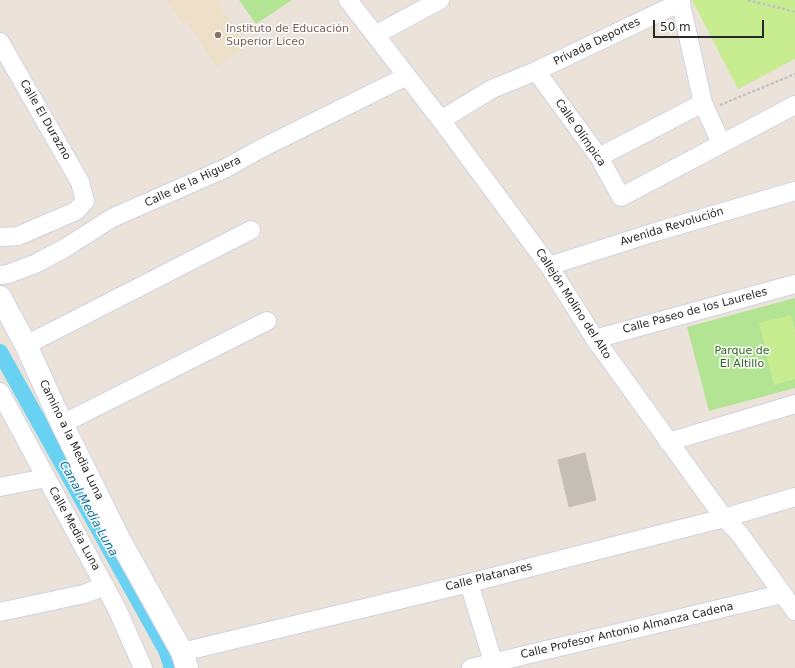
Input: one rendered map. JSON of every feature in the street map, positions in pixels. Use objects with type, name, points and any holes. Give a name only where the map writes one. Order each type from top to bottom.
[{"type":"street","name":"Callejón Molino del Alto","points":[[348,0],[441,120],[549,266],[595,339],[668,442],[724,518],[739,533],[795,611]]},
{"type":"street","points":[[375,35],[440,0]]},
{"type":"street","points":[[680,1],[705,107],[721,143],[795,105]]},
{"type":"street","name":"Privada Deportes","points":[[441,120],[492,89],[536,71],[680,1]]},
{"type":"street","name":"Calle El Durazno","points":[[0,42],[80,182],[85,201],[76,211],[18,236],[0,237]]},
{"type":"street","name":"Calle Olímpica","points":[[536,71],[599,157],[621,197],[721,143]]},
{"type":"street","name":"Calle de la Higuera","points":[[0,275],[8,274],[35,264],[65,248],[112,218],[226,168],[260,149],[407,76]]},
{"type":"street","points":[[599,157],[705,107]]},
{"type":"street","name":"Avenida Revolución","points":[[549,266],[652,233],[795,191]]},
{"type":"street","points":[[26,345],[251,230]]},
{"type":"street","name":"Calle Paseo de los Laureles","points":[[595,339],[795,284]]},
{"type":"street","name":"Camino a la Media Luna","points":[[0,297],[26,345],[62,424],[118,538],[185,660]]},
{"type":"street","points":[[62,424],[267,321]]},
{"type":"street","name":"Calle Media Luna","points":[[0,392],[117,609],[142,668]]},
{"type":"street","points":[[668,442],[795,404]]},
{"type":"street","points":[[0,487],[46,478]]},
{"type":"street","name":"Calle Platanares","points":[[185,660],[469,583],[724,518],[795,497]]},
{"type":"street","points":[[469,583],[495,666]]},
{"type":"street","points":[[0,612],[84,594],[105,586]]},
{"type":"street","name":"Calle Profesor Antonio Almanza Cadena","points":[[471,668],[495,666],[782,594]]},
{"type":"path","points":[[748,0],[795,12]]},
{"type":"path","points":[[705,107],[795,74]]},
{"type":"shaded area","name":"Instituto de Educación Superior Liceo","points":[[167,0],[222,0],[218,3],[247,46],[216,67],[187,22],[183,24]]},
{"type":"green space","points":[[239,0],[292,0],[256,24]]},
{"type":"green space","points":[[692,0],[795,0],[795,59],[738,89]]},
{"type":"green space","name":"Parque de El Altillo","points":[[795,298],[795,388],[709,411],[687,327]]},
{"type":"green space","points":[[791,315],[795,330],[795,379],[774,385],[759,323]]},
{"type":"building","points":[[585,453],[596,500],[569,507],[558,460]]},
{"type":"waterway","name":"Canal Media Luna","points":[[0,352],[166,650],[172,668]]},
{"type":"place","name":"Instituto de Educación Superior Liceo","points":[[218,35]]}]
